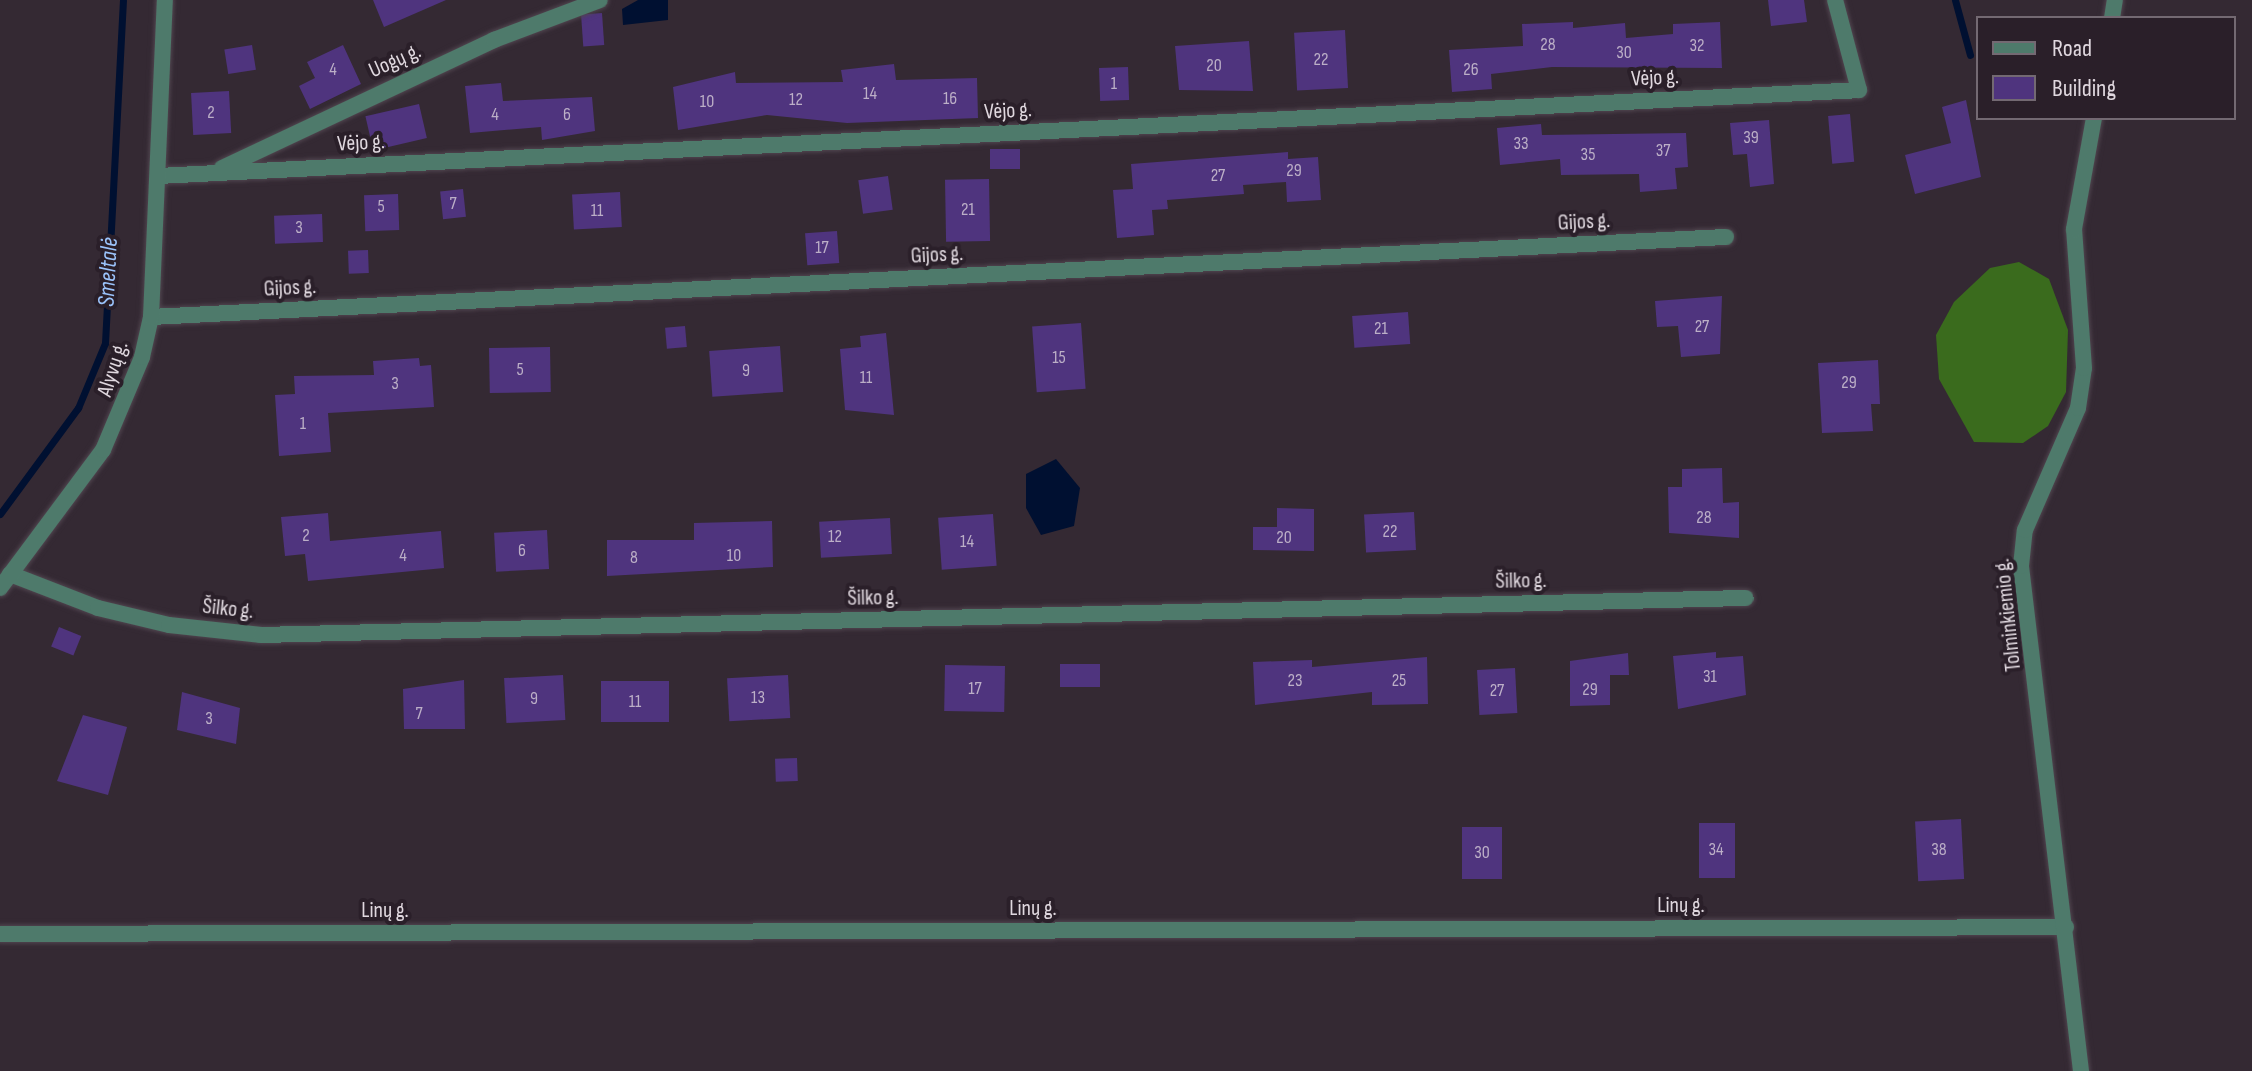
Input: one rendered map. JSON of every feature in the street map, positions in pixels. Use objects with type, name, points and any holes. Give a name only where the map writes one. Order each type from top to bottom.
[{"type":"street","name":"Alyvų g.","points":[[0,588],[103,450],[128,401],[151,317],[165,0]]},
{"type":"street","name":"Uogų g.","points":[[213,172],[480,46],[600,0]]},
{"type":"street","name":"Vėjo g.","points":[[158,176],[1859,90],[1835,0]]},
{"type":"street","name":"Tolminkiemio g.","points":[[2081,1071],[2021,566],[2025,530],[2078,408],[2084,368],[2074,229],[2094,120]]},
{"type":"street","name":"Gijos g.","points":[[151,317],[1726,237]]},
{"type":"street","name":"Šilko g.","points":[[10,574],[140,619],[261,635],[1746,598]]},
{"type":"street","name":"Linų g.","points":[[0,934],[2066,927]]},
{"type":"green space","points":[[2019,262],[2049,279],[2068,330],[2066,392],[2048,426],[2023,443],[1974,442],[1939,379],[1936,335],[1954,302],[1990,268]]},
{"type":"water","points":[[638,0],[668,0],[668,20],[623,25],[622,9]]},
{"type":"water","points":[[1056,459],[1080,488],[1074,526],[1041,535],[1026,508],[1026,474]]},
{"type":"building","points":[[373,0],[446,0],[384,27]]},
{"type":"building","points":[[1768,0],[1804,0],[1807,22],[1771,26]]},
{"type":"building","points":[[602,13],[604,45],[583,46],[581,14]]},
{"type":"building","points":[[1573,22],[1573,28],[1625,23],[1626,38],[1673,34],[1673,24],[1720,22],[1722,68],[1552,67],[1491,74],[1492,89],[1452,92],[1449,50],[1523,46],[1522,24]]},
{"type":"building","points":[[1345,30],[1348,88],[1297,91],[1294,33]]},
{"type":"building","points":[[1249,41],[1253,91],[1179,90],[1175,46]]},
{"type":"building","points":[[252,45],[256,70],[228,74],[224,49]]},
{"type":"building","points":[[343,45],[361,84],[310,109],[299,86],[315,78],[307,62]]},
{"type":"building","points":[[894,64],[896,80],[977,78],[978,118],[847,123],[767,115],[678,130],[673,87],[735,72],[736,83],[843,82],[841,70]]},
{"type":"building","points":[[1128,67],[1129,100],[1100,101],[1099,68]]},
{"type":"building","points":[[501,83],[503,101],[592,97],[595,131],[542,140],[541,127],[470,133],[465,86]]},
{"type":"building","points":[[229,91],[231,133],[193,135],[191,93]]},
{"type":"building","points":[[1966,100],[1981,177],[1915,194],[1905,155],[1951,143],[1942,107]]},
{"type":"building","points":[[419,104],[427,138],[373,150],[365,116]]},
{"type":"building","points":[[1850,114],[1854,162],[1832,164],[1828,116]]},
{"type":"building","points":[[1769,120],[1774,184],[1750,187],[1747,154],[1733,155],[1730,123]]},
{"type":"building","points":[[1541,124],[1542,135],[1686,133],[1688,167],[1675,168],[1677,189],[1640,192],[1639,174],[1561,175],[1560,159],[1500,165],[1497,128]]},
{"type":"building","points":[[990,149],[1020,149],[1020,169],[990,169]]},
{"type":"building","points":[[1288,152],[1288,159],[1318,157],[1321,200],[1287,202],[1286,182],[1243,185],[1244,194],[1167,200],[1168,209],[1152,210],[1154,235],[1117,238],[1113,190],[1133,189],[1131,164]]},
{"type":"building","points":[[888,176],[893,210],[863,214],[858,180]]},
{"type":"building","points":[[989,179],[990,241],[946,242],[945,180]]},
{"type":"building","points":[[463,189],[466,217],[443,219],[440,191]]},
{"type":"building","points":[[620,192],[622,227],[574,229],[572,195]]},
{"type":"building","points":[[398,194],[399,230],[365,231],[364,195]]},
{"type":"building","points":[[322,214],[323,242],[275,244],[274,216]]},
{"type":"building","points":[[837,231],[839,263],[807,265],[805,233]]},
{"type":"building","points":[[368,250],[369,273],[349,274],[348,251]]},
{"type":"building","points":[[1722,296],[1720,354],[1681,357],[1678,326],[1657,327],[1655,301]]},
{"type":"building","points":[[1408,312],[1410,344],[1354,348],[1352,316]]},
{"type":"building","points":[[1081,323],[1086,389],[1037,392],[1032,326]]},
{"type":"building","points":[[685,326],[687,347],[667,349],[665,328]]},
{"type":"building","points":[[886,333],[894,415],[845,410],[840,349],[861,347],[860,336]]},
{"type":"building","points":[[780,346],[783,392],[712,397],[709,351]]},
{"type":"building","points":[[550,347],[551,392],[490,393],[489,348]]},
{"type":"building","points":[[419,358],[420,366],[431,365],[434,407],[328,413],[331,452],[279,456],[275,395],[295,394],[294,376],[374,375],[373,361]]},
{"type":"building","points":[[1878,360],[1880,404],[1871,404],[1873,431],[1822,433],[1818,363]]},
{"type":"building","points":[[1722,468],[1723,503],[1739,502],[1739,538],[1669,533],[1668,487],[1682,487],[1682,469]]},
{"type":"building","points":[[1277,508],[1314,509],[1314,551],[1253,550],[1253,527],[1277,527]]},
{"type":"building","points":[[1414,512],[1416,550],[1366,553],[1364,515]]},
{"type":"building","points":[[328,513],[330,541],[441,531],[444,568],[308,581],[305,554],[285,556],[281,517]]},
{"type":"building","points":[[993,514],[997,566],[942,570],[938,518]]},
{"type":"building","points":[[890,518],[892,554],[821,558],[819,522]]},
{"type":"building","points":[[772,521],[773,567],[607,576],[607,540],[694,540],[694,523]]},
{"type":"building","points":[[547,530],[549,569],[496,572],[494,533]]},
{"type":"building","points":[[59,627],[81,636],[73,655],[51,646]]},
{"type":"building","points":[[1716,652],[1716,658],[1743,656],[1746,695],[1678,709],[1673,656]]},
{"type":"building","points":[[1628,653],[1629,675],[1610,675],[1610,705],[1570,706],[1570,661]]},
{"type":"building","points":[[1427,657],[1428,704],[1372,705],[1372,692],[1255,705],[1253,662],[1312,660],[1312,667]]},
{"type":"building","points":[[1060,664],[1100,664],[1100,687],[1060,687]]},
{"type":"building","points":[[945,665],[1005,666],[1004,712],[944,711]]},
{"type":"building","points":[[1515,668],[1517,713],[1479,715],[1477,670]]},
{"type":"building","points":[[563,675],[565,720],[506,723],[504,678]]},
{"type":"building","points":[[788,675],[790,718],[729,721],[727,678]]},
{"type":"building","points":[[464,680],[465,729],[404,729],[403,689]]},
{"type":"building","points":[[601,681],[669,681],[669,722],[601,722]]},
{"type":"building","points":[[182,692],[240,708],[236,744],[177,730]]},
{"type":"building","points":[[83,715],[127,727],[108,795],[57,781]]},
{"type":"building","points":[[797,758],[798,781],[776,782],[775,759]]},
{"type":"building","points":[[1961,819],[1964,879],[1918,881],[1915,821]]},
{"type":"building","points":[[1699,823],[1735,823],[1735,878],[1699,878]]},
{"type":"building","points":[[1462,827],[1502,827],[1502,879],[1462,879]]},
{"type":"waterway","name":"Smeltalė","points":[[0,514],[78,408],[105,343],[123,0]]},
{"type":"waterway","points":[[1955,0],[1970,55]]}]
